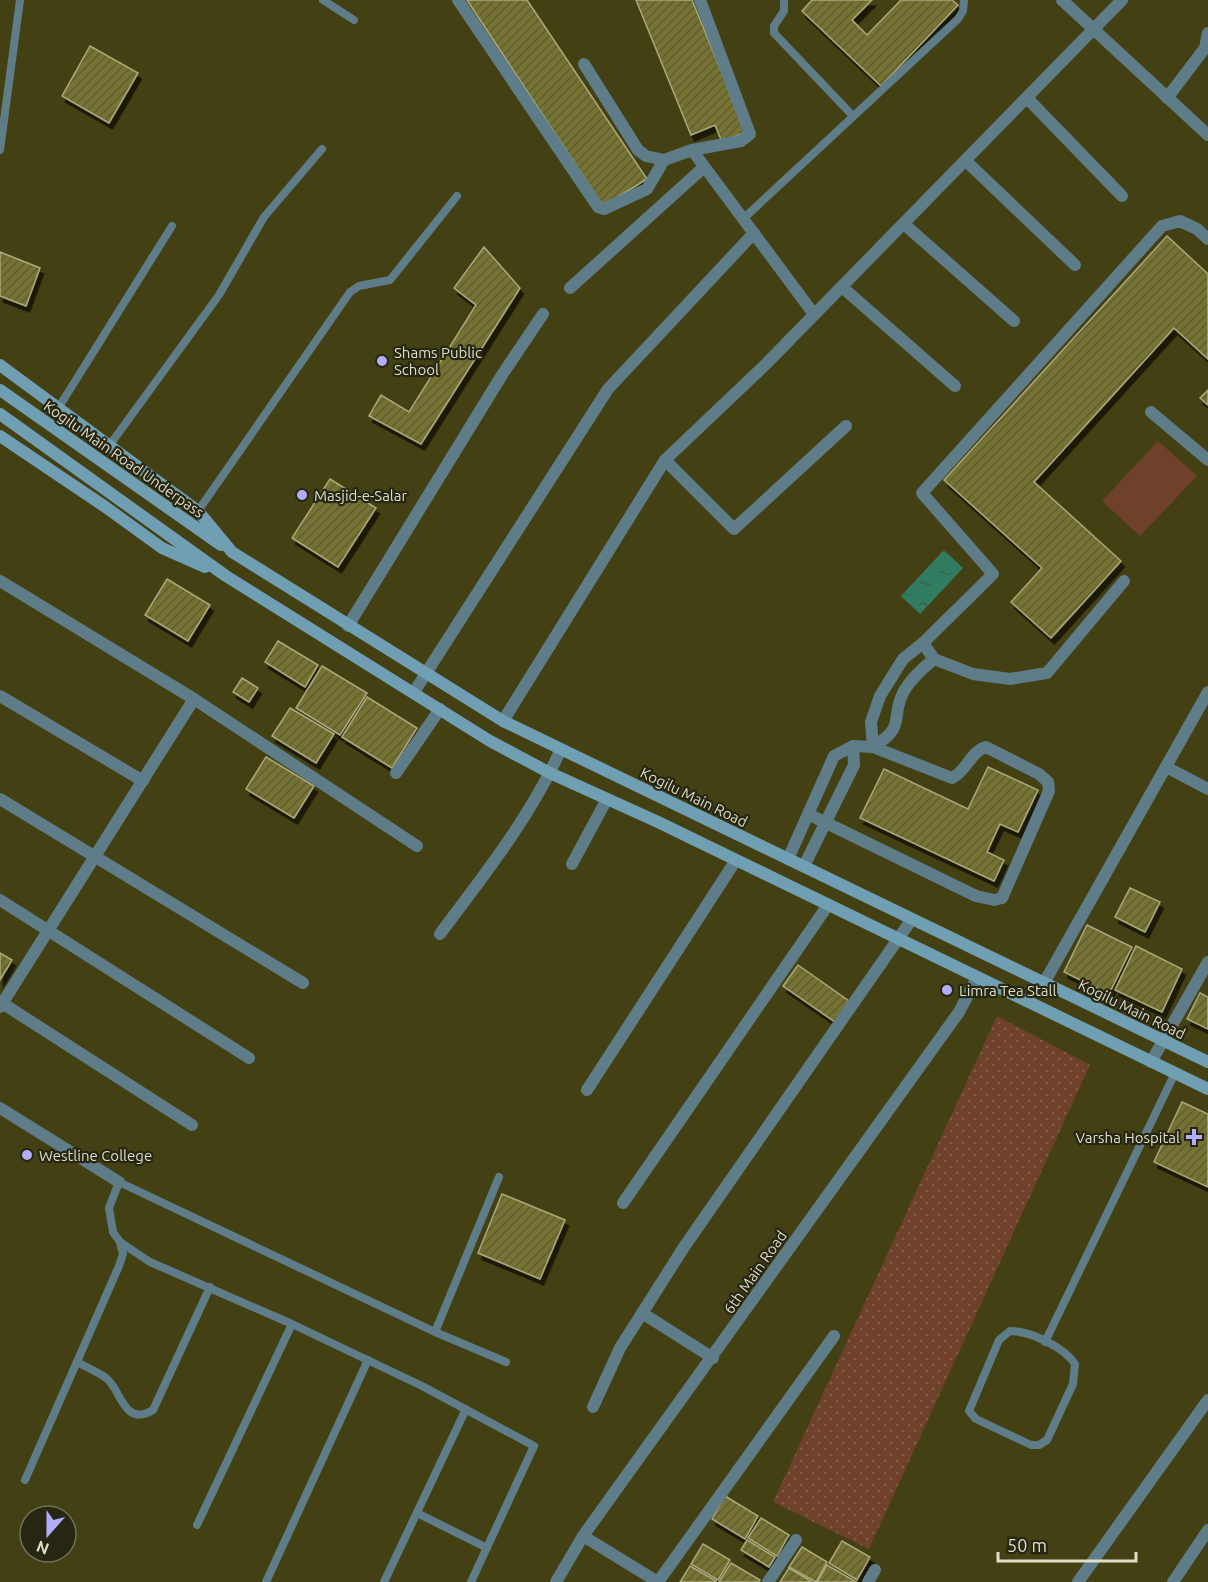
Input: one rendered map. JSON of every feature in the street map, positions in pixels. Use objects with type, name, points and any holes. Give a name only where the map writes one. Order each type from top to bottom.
[{"type":"main road","name":"Kogilu Main Road","points":[[0,365],[198,511],[232,552],[503,721],[560,751],[804,866],[1208,1062]]},
{"type":"main road","name":"Kogilu Main Road Underpass","points":[[0,390],[232,552]]},
{"type":"main road","points":[[0,414],[226,576],[490,741],[550,773],[736,860],[1208,1089]]},
{"type":"main road","points":[[0,436],[162,548],[226,576]]},
{"type":"street","points":[[458,0],[598,207],[609,208],[647,189],[663,160]]},
{"type":"street","points":[[584,64],[638,150],[646,156],[663,160],[692,150],[741,141],[750,134],[700,0]]},
{"type":"street","points":[[1062,0],[1208,135]]},
{"type":"street","points":[[503,721],[665,460],[767,363],[1122,0]]},
{"type":"street","points":[[1167,98],[1205,48],[1208,33]]},
{"type":"street","points":[[1027,98],[1122,196]]},
{"type":"street","points":[[692,150],[703,168],[813,314]]},
{"type":"street","points":[[966,161],[1075,265]]},
{"type":"street","points":[[570,288],[703,168]]},
{"type":"street","points":[[873,747],[871,723],[880,696],[903,659],[924,643],[993,574],[922,493],[1162,226],[1180,221],[1197,229],[1208,239]]},
{"type":"street","points":[[904,224],[1014,321]]},
{"type":"street","points":[[414,692],[608,389],[754,233]]},
{"type":"street","points":[[842,287],[955,386]]},
{"type":"street","points":[[348,626],[502,375],[543,314]]},
{"type":"street","points":[[1151,412],[1208,460]]},
{"type":"street","points":[[665,460],[734,529],[846,426]]},
{"type":"street","points":[[0,581],[194,699],[417,846]]},
{"type":"street","points":[[924,643],[934,659],[982,675],[1010,679],[1047,673],[1124,581]]},
{"type":"street","points":[[873,747],[890,736],[896,725],[904,691],[934,659]]},
{"type":"street","points":[[1044,984],[1208,693]]},
{"type":"street","points":[[0,696],[143,781]]},
{"type":"street","points":[[192,1125],[1,1005],[194,699]]},
{"type":"street","points":[[396,773],[440,709]]},
{"type":"street","points":[[804,866],[854,765],[853,746]]},
{"type":"street","points":[[788,859],[808,814],[834,756],[853,746],[873,747],[952,778],[958,775],[978,750],[986,747],[1039,774],[1048,782],[1049,791],[1002,898],[994,900],[976,896],[808,814]]},
{"type":"street","points":[[440,934],[508,842],[550,773],[560,751]]},
{"type":"street","points":[[1166,767],[1208,789]]},
{"type":"street","points":[[0,799],[303,983]]},
{"type":"street","points":[[572,864],[607,799]]},
{"type":"street","points":[[587,1090],[736,860]]},
{"type":"street","points":[[0,900],[50,929],[249,1058]]},
{"type":"street","points":[[623,1203],[828,905]]},
{"type":"street","points":[[593,1407],[620,1348],[684,1247],[912,920]]},
{"type":"street","points":[[1151,1062],[1208,962]]},
{"type":"street","name":"6th Main Road","points":[[556,1582],[584,1536],[960,1012],[977,978]]},
{"type":"street","points":[[0,1108],[119,1182]]},
{"type":"street","points":[[642,1313],[713,1358]]},
{"type":"street","points":[[584,1536],[658,1582],[834,1336]]},
{"type":"street","points":[[1078,1582],[1208,1401]]},
{"type":"street","points":[[1173,1582],[1208,1530]]},
{"type":"street","points":[[768,1582],[796,1540]]},
{"type":"street","points":[[868,1582],[875,1570]]},
{"type":"lane","points":[[0,150],[20,0]]},
{"type":"lane","points":[[323,0],[354,20]]},
{"type":"lane","points":[[742,219],[958,19],[963,11],[964,0]]},
{"type":"lane","points":[[786,1],[784,11],[774,26],[774,33],[853,116]]},
{"type":"lane","points":[[109,446],[219,295],[264,217],[322,149]]},
{"type":"lane","points":[[198,511],[350,292],[359,286],[390,280],[458,196]]},
{"type":"lane","points":[[59,407],[172,226]]},
{"type":"lane","points":[[1045,1342],[1175,1073]]},
{"type":"lane","points":[[435,1332],[499,1178]]},
{"type":"lane","points":[[471,1582],[534,1446],[368,1360],[150,1262],[120,1242],[112,1232],[109,1208],[119,1182],[435,1332],[506,1362]]},
{"type":"lane","points":[[25,1480],[119,1266],[123,1254],[120,1242]]},
{"type":"lane","points":[[77,1362],[108,1379],[122,1406],[132,1412],[147,1413],[153,1410],[210,1287]]},
{"type":"lane","points":[[197,1525],[292,1324]]},
{"type":"lane","points":[[1010,1330],[1017,1331],[1045,1342],[1072,1360],[1076,1374],[1047,1440],[1039,1445],[1031,1445],[976,1419],[968,1407],[1002,1335],[1010,1330]]},
{"type":"lane","points":[[266,1582],[368,1360]]},
{"type":"lane","points":[[384,1582],[466,1409]]},
{"type":"lane","points":[[417,1513],[487,1548]]},
{"type":"shaded area","points":[[1158,441],[1197,476],[1140,536],[1102,501]]},
{"type":"shaded area","points":[[997,1016],[1090,1065],[869,1549],[773,1502]]},
{"type":"water","points":[[944,550],[963,568],[920,614],[901,596]]},
{"type":"building","points":[[467,0],[527,0],[647,179],[603,206]]},
{"type":"building","points":[[636,0],[692,0],[746,132],[722,142],[715,125],[691,135]]},
{"type":"building","points":[[812,0],[872,0],[852,20],[867,35],[901,0],[952,0],[958,5],[881,86],[802,11]]},
{"type":"building","points":[[90,46],[138,73],[109,123],[62,96]]},
{"type":"building","points":[[1167,236],[1208,274],[1208,359],[1174,328],[1034,482],[1121,561],[1051,638],[1011,602],[1042,568],[944,480]]},
{"type":"building","points":[[484,247],[520,288],[421,444],[369,416],[381,395],[409,412],[476,305],[454,288]]},
{"type":"building","points":[[0,252],[40,268],[26,306],[0,296]]},
{"type":"building","points":[[1208,390],[1208,405],[1200,398]]},
{"type":"building","points":[[330,479],[376,508],[338,567],[292,538]]},
{"type":"building","points":[[167,579],[210,605],[188,641],[145,615]]},
{"type":"building","points":[[278,641],[318,665],[305,687],[265,662]]},
{"type":"building","points":[[322,666],[367,693],[340,735],[296,708]]},
{"type":"building","points":[[242,678],[258,688],[249,702],[233,692]]},
{"type":"building","points":[[367,697],[417,728],[392,768],[342,737]]},
{"type":"building","points":[[290,708],[334,734],[316,763],[272,736]]},
{"type":"building","points":[[266,757],[314,786],[294,818],[246,789]]},
{"type":"building","points":[[988,767],[1038,790],[1018,832],[1000,824],[987,852],[1004,860],[994,881],[860,818],[884,769],[968,809]]},
{"type":"building","points":[[1130,888],[1160,902],[1145,932],[1115,917]]},
{"type":"building","points":[[1087,925],[1132,947],[1109,994],[1064,972]]},
{"type":"building","points":[[1136,946],[1182,969],[1162,1012],[1115,990]]},
{"type":"building","points":[[0,953],[12,960],[0,980]]},
{"type":"building","points":[[798,965],[849,1001],[835,1022],[783,986]]},
{"type":"building","points":[[1200,993],[1208,997],[1208,1029],[1187,1019]]},
{"type":"building","points":[[1182,1102],[1208,1114],[1208,1187],[1154,1162]]},
{"type":"building","points":[[502,1194],[565,1220],[540,1279],[478,1253]]},
{"type":"building","points":[[725,1496],[758,1516],[745,1539],[712,1519]]},
{"type":"building","points":[[761,1518],[789,1535],[777,1556],[748,1538]]},
{"type":"building","points":[[747,1540],[775,1557],[769,1567],[741,1550]]},
{"type":"building","points":[[842,1541],[870,1557],[857,1580],[829,1563]]},
{"type":"building","points":[[703,1544],[730,1560],[718,1580],[691,1564]]},
{"type":"building","points":[[802,1547],[827,1562],[816,1582],[789,1567]]},
{"type":"building","points":[[731,1563],[760,1580],[759,1582],[719,1582]]},
{"type":"building","points":[[827,1565],[856,1582],[817,1582]]},
{"type":"building","points":[[690,1566],[716,1581],[716,1582],[680,1582]]},
{"type":"building","points":[[789,1568],[812,1582],[780,1582]]},
{"type":"place","name":"Shams Public School","points":[[382,361]]},
{"type":"place","name":"Masjid-e-Salar","points":[[302,495]]},
{"type":"place","name":"Limra Tea Stall","points":[[947,990]]},
{"type":"place","name":"Varsha Hospital","points":[[1194,1137]]},
{"type":"place","name":"Westline College","points":[[27,1155]]}]
